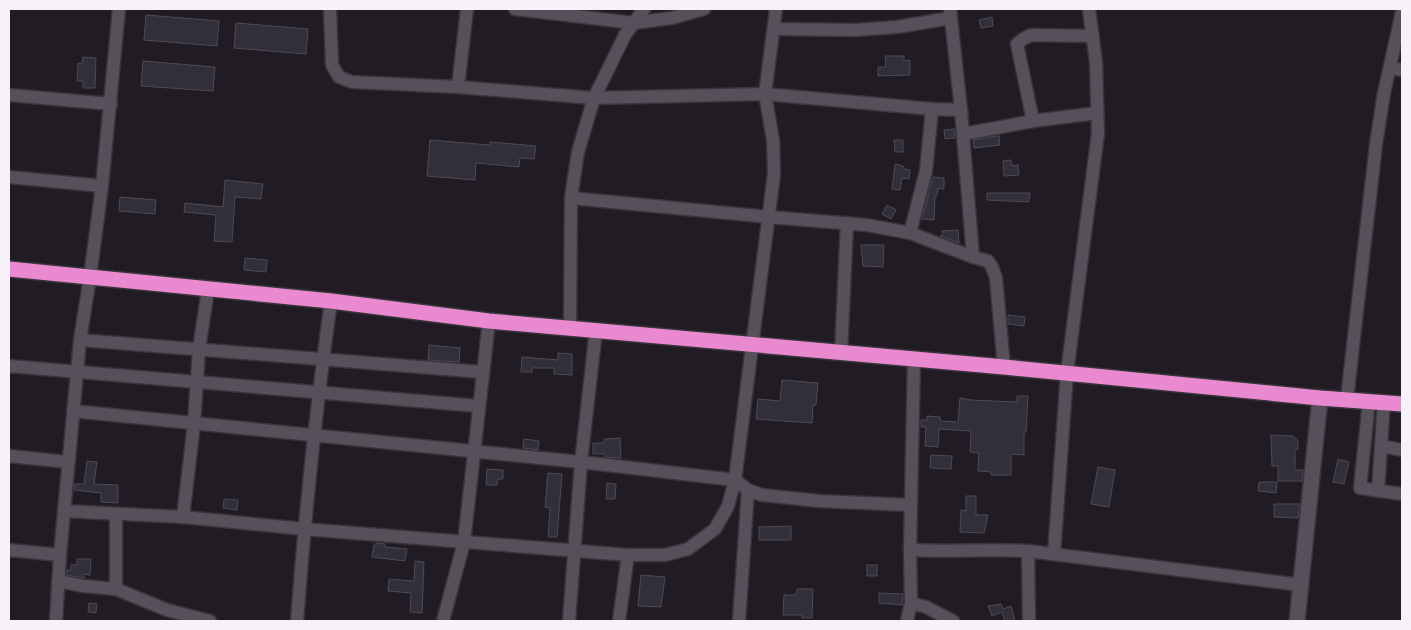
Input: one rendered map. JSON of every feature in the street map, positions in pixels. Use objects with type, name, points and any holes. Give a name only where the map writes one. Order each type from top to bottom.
[{"type":"highway","points":[[9,269],[570,328],[1402,404]]},
{"type":"street","points":[[56,621],[60,555],[80,340],[102,186],[119,9]]},
{"type":"street","points":[[330,9],[332,66],[340,77],[352,82],[458,87],[594,98],[765,94],[961,110]]},
{"type":"street","points":[[458,87],[467,9]]},
{"type":"street","points":[[515,9],[539,10],[634,23],[672,18],[704,9]]},
{"type":"street","points":[[570,328],[571,198],[578,152],[594,98],[625,35],[644,9]]},
{"type":"street","points":[[64,511],[183,517],[628,556],[665,555],[688,549],[715,529],[728,506],[735,480],[754,345],[774,174],[773,140],[765,94],[776,9]]},
{"type":"street","points":[[1054,554],[1067,373],[1096,142],[1096,63],[1089,9]]},
{"type":"street","points":[[1347,399],[1376,144],[1396,69],[1402,12]]},
{"type":"street","points":[[774,29],[855,30],[897,27],[951,13],[961,110],[972,257]]},
{"type":"street","points":[[1033,121],[1017,44],[1022,39],[1031,35],[1092,36]]},
{"type":"street","points":[[9,95],[111,104]]},
{"type":"street","points":[[910,233],[926,171],[932,109]]},
{"type":"street","points":[[963,134],[1033,121],[1097,113]]},
{"type":"street","points":[[9,177],[102,186]]},
{"type":"street","points":[[571,198],[868,225],[910,233],[972,257],[988,261],[996,278],[1004,367]]},
{"type":"street","points":[[841,353],[847,223]]},
{"type":"street","points":[[183,517],[194,424],[199,349],[208,290]]},
{"type":"street","points":[[297,621],[304,529],[323,360],[332,302]]},
{"type":"street","points":[[443,621],[464,542],[489,320]]},
{"type":"street","points":[[569,621],[581,462],[596,330]]},
{"type":"street","points":[[80,340],[482,372]]},
{"type":"street","points":[[907,621],[911,603],[910,505],[914,360]]},
{"type":"street","points":[[9,366],[478,406]]},
{"type":"street","points":[[1297,621],[1320,398]]},
{"type":"street","points":[[1376,402],[1381,446],[1378,491]]},
{"type":"street","points":[[1376,402],[1360,488],[1402,494]]},
{"type":"street","points":[[73,411],[473,453],[581,462],[735,480],[748,490],[762,495],[819,501],[910,505]]},
{"type":"street","points":[[1381,446],[1402,450]]},
{"type":"street","points":[[9,456],[68,462]]},
{"type":"street","points":[[739,621],[748,490]]},
{"type":"street","points":[[116,514],[116,589]]},
{"type":"street","points":[[910,550],[992,549],[1028,551],[1301,585]]},
{"type":"street","points":[[9,550],[60,555]]},
{"type":"street","points":[[1028,551],[1029,621]]},
{"type":"street","points":[[619,621],[628,556]]},
{"type":"street","points":[[58,581],[83,586],[116,589],[167,610],[210,621]]},
{"type":"street","points":[[911,603],[926,607],[953,621]]},
{"type":"building","points":[[146,15],[219,21],[217,46],[144,40]]},
{"type":"building","points":[[992,17],[993,26],[981,28],[979,20]]},
{"type":"building","points":[[236,23],[308,29],[306,54],[234,48]]},
{"type":"building","points":[[885,56],[904,56],[904,61],[910,60],[910,75],[878,76],[878,67],[886,67]]},
{"type":"building","points":[[83,57],[96,58],[95,88],[83,88],[83,81],[77,81],[78,63],[82,64]]},
{"type":"building","points":[[143,61],[215,67],[213,91],[141,86]]},
{"type":"building","points":[[954,129],[955,138],[945,139],[944,130]]},
{"type":"building","points":[[999,136],[1000,145],[974,148],[973,140]]},
{"type":"building","points":[[430,140],[490,145],[490,142],[536,146],[534,159],[520,158],[519,167],[476,163],[475,180],[427,176]]},
{"type":"building","points":[[894,140],[903,140],[903,152],[895,152]]},
{"type":"building","points":[[1011,160],[1012,166],[1018,165],[1019,175],[1004,176],[1003,161]]},
{"type":"building","points":[[895,164],[910,170],[909,179],[902,178],[900,190],[892,189]]},
{"type":"building","points":[[933,177],[944,178],[944,189],[938,188],[937,196],[935,196],[934,220],[922,219]]},
{"type":"building","points":[[225,180],[263,184],[261,199],[235,197],[232,242],[214,241],[216,215],[184,212],[185,203],[223,207]]},
{"type":"building","points":[[987,193],[1030,193],[1029,202],[987,200]]},
{"type":"building","points":[[120,197],[156,200],[155,214],[119,211]]},
{"type":"building","points":[[887,205],[896,210],[891,219],[882,214]]},
{"type":"building","points":[[958,230],[959,243],[940,236],[943,235],[942,231]]},
{"type":"building","points":[[861,245],[884,245],[883,267],[863,266]]},
{"type":"building","points":[[245,258],[267,260],[266,272],[244,270]]},
{"type":"building","points":[[1008,315],[1025,317],[1024,326],[1008,324]]},
{"type":"building","points":[[429,345],[460,348],[459,362],[428,360]]},
{"type":"building","points":[[558,353],[572,354],[572,375],[554,374],[554,368],[532,368],[532,372],[521,372],[522,357],[558,360]]},
{"type":"building","points":[[782,380],[818,383],[816,405],[813,405],[812,423],[756,419],[758,399],[780,401]]},
{"type":"building","points":[[1017,396],[1028,396],[1026,432],[1024,432],[1024,455],[1011,454],[1011,475],[991,475],[991,472],[978,471],[979,453],[970,452],[971,431],[939,429],[938,447],[925,446],[926,427],[921,427],[921,420],[927,420],[927,416],[940,417],[940,421],[958,422],[960,398],[1017,402]]},
{"type":"building","points":[[1271,435],[1293,436],[1298,441],[1298,449],[1295,450],[1295,470],[1303,470],[1302,481],[1278,481],[1278,466],[1272,466]]},
{"type":"building","points":[[620,438],[621,458],[605,457],[605,454],[593,454],[593,443],[604,443],[604,439]]},
{"type":"building","points":[[524,439],[539,441],[538,450],[523,448]]},
{"type":"building","points":[[931,455],[952,456],[951,469],[930,468]]},
{"type":"building","points":[[1338,459],[1349,462],[1344,484],[1333,482]]},
{"type":"building","points":[[87,461],[97,462],[94,484],[118,485],[118,503],[101,502],[101,493],[74,490],[75,484],[84,484]]},
{"type":"building","points":[[1098,467],[1115,470],[1109,507],[1091,504]]},
{"type":"building","points":[[487,469],[503,470],[503,479],[498,479],[497,485],[486,485]]},
{"type":"building","points":[[548,473],[562,474],[557,537],[548,537],[550,508],[545,507]]},
{"type":"building","points":[[1259,482],[1277,482],[1276,493],[1258,491]]},
{"type":"building","points":[[607,483],[616,484],[615,499],[606,499]]},
{"type":"building","points":[[966,496],[976,496],[976,515],[988,515],[984,533],[960,532],[961,510],[966,511]]},
{"type":"building","points":[[224,499],[238,500],[237,510],[223,508]]},
{"type":"building","points":[[1274,504],[1300,504],[1298,518],[1274,517]]},
{"type":"building","points":[[791,526],[791,540],[759,540],[759,527]]},
{"type":"building","points":[[376,543],[385,544],[385,547],[407,549],[405,561],[372,557]]},
{"type":"building","points":[[77,559],[91,559],[90,575],[85,574],[84,578],[67,575],[67,570],[71,570],[71,565],[77,565]]},
{"type":"building","points":[[415,561],[424,562],[422,613],[410,612],[411,593],[388,591],[389,579],[414,581]]},
{"type":"building","points":[[867,565],[877,565],[877,576],[867,576]]},
{"type":"building","points":[[641,575],[665,577],[661,607],[638,606]]},
{"type":"building","points":[[797,589],[813,589],[812,618],[802,618],[802,615],[783,615],[784,595],[796,595]]},
{"type":"building","points":[[879,593],[903,594],[902,605],[879,603]]},
{"type":"building","points":[[89,603],[97,604],[96,613],[88,612]]},
{"type":"building","points":[[1001,604],[1003,609],[1011,606],[1015,621],[1005,621],[1002,612],[992,616],[988,606]]}]
